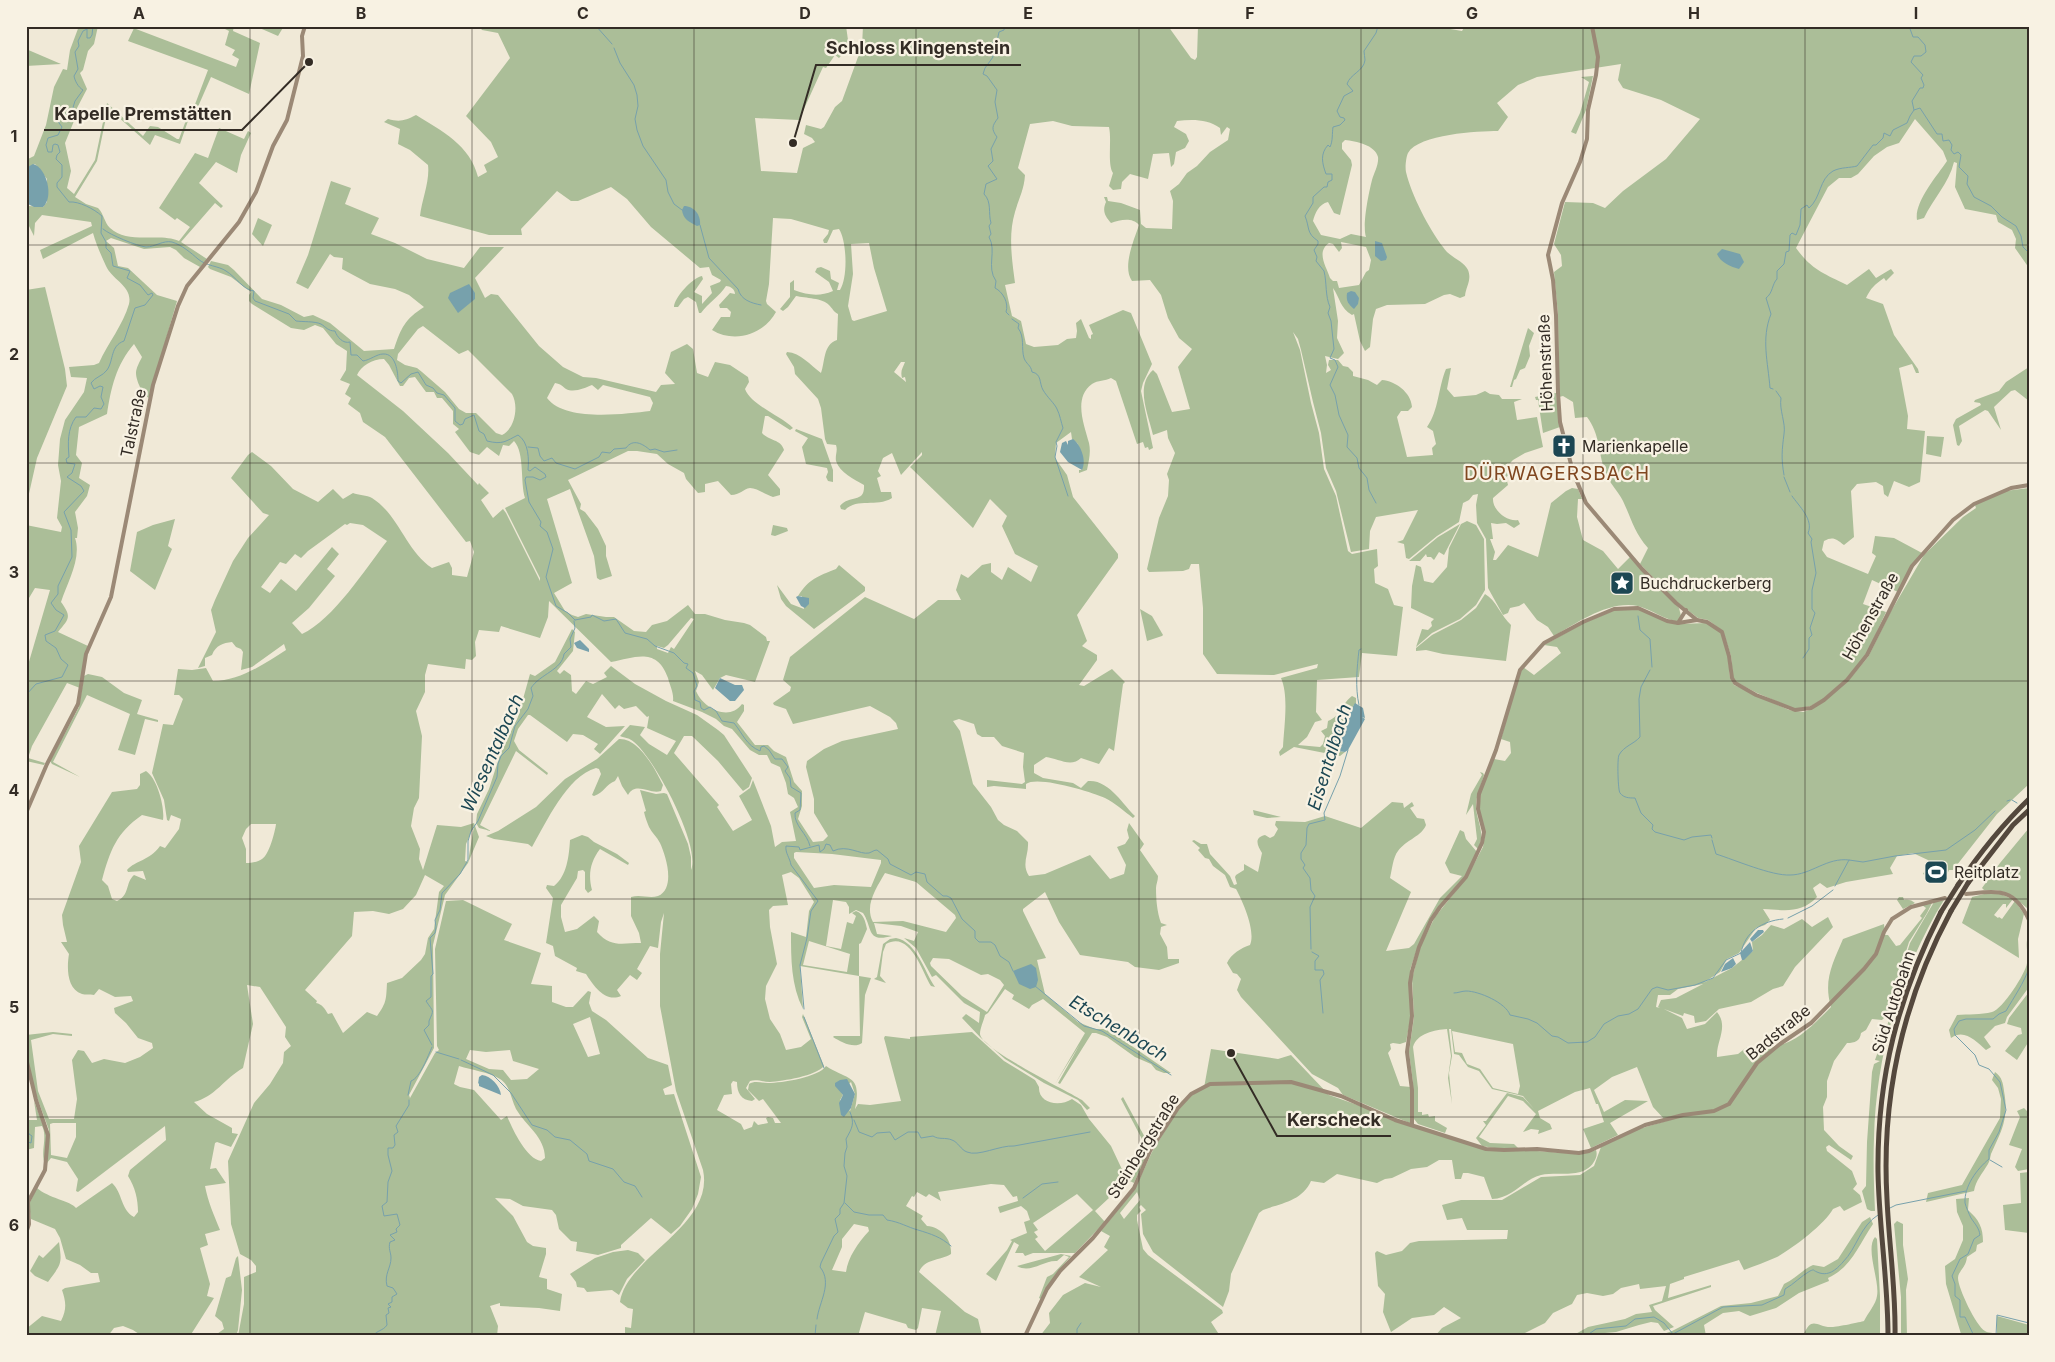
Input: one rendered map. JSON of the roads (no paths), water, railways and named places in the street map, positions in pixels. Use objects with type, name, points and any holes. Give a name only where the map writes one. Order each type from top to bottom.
[{"type":"highway","name":"Süd Autobahn","points":[[1888,1336],[1879,1204],[1878,1129],[1884,1074],[1894,1030],[1914,968],[1941,912],[1974,861],[2008,819],[2029,799]]},
{"type":"highway","name":"Süd Autobahn","points":[[1895,1336],[1887,1199],[1886,1131],[1892,1076],[1902,1030],[1929,954],[1951,911],[1968,884],[2013,825],[2029,810]]},
{"type":"street","name":"Talstraße","points":[[26,813],[48,761],[78,704],[86,654],[112,592],[156,376],[180,301],[187,286],[239,222],[256,192],[273,146],[287,120],[303,56],[302,36],[305,26]]},
{"type":"street","name":"Höhenstraße","points":[[1592,26],[1598,57],[1588,110],[1587,139],[1580,162],[1562,203],[1548,255],[1554,280],[1559,417],[1573,472],[1587,505],[1615,535],[1642,569],[1676,603],[1697,620],[1707,622],[1724,635],[1732,678],[1735,683],[1789,709],[1803,710],[1811,708],[1824,700],[1847,680],[1867,655],[1912,566],[1953,520],[1974,504],[2011,488],[2029,485]]},
{"type":"street","points":[[1412,1124],[1412,1090],[1407,1052],[1412,1016],[1410,983],[1412,970],[1419,947],[1431,920],[1466,877],[1481,846],[1484,834],[1478,809],[1479,794],[1498,744],[1520,670],[1544,643],[1583,622],[1614,609],[1638,608],[1666,621],[1678,623],[1697,620]]},
{"type":"street","points":[[1678,623],[1686,610]]},
{"type":"street","points":[[1966,894],[1990,891],[2006,894],[2018,901],[2029,920]]},
{"type":"street","name":"Badstraße","points":[[1600,1146],[1653,1122],[1714,1110],[1729,1104],[1758,1063],[1780,1044],[1815,1020],[1864,969],[1876,954],[1884,932],[1892,919],[1911,907],[1945,898]]},
{"type":"street","points":[[26,1058],[36,1100],[48,1131],[48,1140],[44,1174],[31,1194],[28,1204],[29,1224],[26,1233]]},
{"type":"street","name":"Steinbergstraße","points":[[1025,1336],[1051,1284],[1063,1267],[1093,1238],[1132,1191],[1150,1151],[1175,1112],[1188,1096],[1210,1084],[1291,1082],[1341,1096],[1395,1120],[1475,1146],[1495,1150],[1537,1149],[1579,1153],[1600,1146]]},
{"type":"water","points":[[33,164],[42,171],[47,183],[48,197],[43,207],[34,207],[26,203],[26,168]]},
{"type":"water","points":[[684,206],[688,206],[696,212],[700,225],[697,226],[685,218],[682,210]]},
{"type":"water","points":[[1375,241],[1382,243],[1387,257],[1386,260],[1381,261],[1375,256]]},
{"type":"water","points":[[1722,249],[1740,254],[1744,262],[1739,269],[1723,262],[1717,254]]},
{"type":"water","points":[[469,284],[475,293],[475,299],[458,313],[448,298],[450,293]]},
{"type":"water","points":[[1355,292],[1359,298],[1358,304],[1354,309],[1349,304],[1347,298],[1347,293]]},
{"type":"water","points":[[1073,439],[1082,453],[1084,462],[1082,470],[1068,462],[1060,452],[1062,443],[1066,441],[1068,445],[1068,441]]},
{"type":"water","points":[[796,597],[809,598],[809,604],[805,608],[801,606]]},
{"type":"water","points":[[580,640],[589,649],[589,652],[577,648],[574,643]]},
{"type":"water","points":[[720,678],[735,685],[742,685],[744,690],[735,701],[730,701],[715,688]]},
{"type":"water","points":[[1355,703],[1363,708],[1365,718],[1362,717],[1365,719],[1348,750],[1345,752],[1338,751],[1332,736],[1334,727],[1345,720]]},
{"type":"water","points":[[1758,930],[1763,930],[1764,932],[1752,942],[1750,939]]},
{"type":"water","points":[[1750,942],[1753,951],[1742,960],[1740,953]]},
{"type":"water","points":[[1733,958],[1736,964],[1732,968],[1721,972],[1725,964]]},
{"type":"water","points":[[1031,964],[1036,968],[1038,980],[1036,987],[1030,989],[1019,984],[1013,971]]},
{"type":"water","points":[[482,1075],[489,1077],[494,1082],[499,1088],[501,1095],[479,1086],[479,1077]]},
{"type":"water","points":[[847,1079],[855,1094],[851,1108],[844,1117],[841,1115],[839,1103],[843,1095],[835,1086],[835,1083]]},
{"type":"waterway","points":[[26,695],[36,684],[62,677],[68,665],[61,659],[56,648],[46,641],[45,635],[55,631],[64,615],[56,610],[51,603],[58,594],[58,586],[72,557],[71,530],[64,512],[84,491],[81,486],[67,477],[72,473],[75,464],[67,463],[66,459],[69,457],[68,442],[71,426],[76,417],[86,417],[94,408],[101,409],[104,404],[101,397],[103,387],[100,386],[94,389],[91,383],[107,370],[116,346],[124,341],[135,308],[145,305],[153,295],[152,293],[148,295],[140,285],[127,278],[130,271],[113,266],[111,253],[106,248],[106,242],[101,233],[102,216],[86,206],[69,202],[57,187],[57,183],[62,177],[62,165],[56,159],[60,152],[58,145],[53,145],[52,152],[48,152],[46,145],[48,138],[58,135],[62,127],[54,116],[62,115],[65,109],[68,111],[66,114],[71,114],[75,101],[83,90],[77,84],[74,76],[78,69],[75,52],[79,46],[78,41],[83,31],[87,29],[87,38],[90,38],[93,26]]},
{"type":"waterway","points":[[596,26],[612,44]]},
{"type":"waterway","points":[[1005,26],[1004,30],[999,32],[997,41],[992,43],[990,48],[993,57],[983,74],[987,76],[997,90],[995,102],[998,118],[993,128],[997,137],[991,149],[993,161],[988,166],[997,179],[986,184],[984,194],[988,200],[991,223],[989,226],[991,234],[989,237],[992,248],[992,270],[996,281],[995,288],[1005,298],[1006,312],[1009,315]]},
{"type":"waterway","name":"Eisentalbach","points":[[1376,503],[1369,490],[1367,478],[1359,468],[1357,458],[1347,447],[1348,435],[1339,415],[1335,395],[1330,385],[1338,367],[1335,360],[1330,358],[1334,349],[1331,321],[1328,313],[1330,307],[1324,271],[1316,261],[1317,257],[1314,250],[1318,241],[1310,233],[1305,216],[1313,203],[1313,197],[1324,187],[1327,187],[1328,182],[1332,180],[1332,174],[1326,174],[1322,159],[1324,152],[1328,145],[1330,147],[1331,145],[1333,127],[1340,125],[1345,120],[1340,117],[1337,111],[1344,96],[1353,91],[1347,84],[1364,64],[1364,51],[1376,33],[1378,26]]},
{"type":"waterway","points":[[1773,389],[1770,388],[1766,351],[1766,332],[1771,314],[1766,298],[1777,279],[1777,271],[1784,264],[1786,252],[1789,251],[1790,235],[1792,233],[1796,235],[1800,225],[1801,209],[1807,205],[1809,208],[1813,204],[1828,174],[1842,168],[1857,166],[1873,145],[1876,145],[1883,138],[1884,133],[1890,136],[1893,130],[1907,123],[1914,110],[1912,101],[1924,85],[1921,78],[1923,75],[1911,62],[1914,56],[1921,56],[1926,52],[1925,45],[1918,37],[1913,37],[1909,26]]},
{"type":"waterway","points":[[614,48],[620,63],[634,85],[637,95],[638,106],[635,119],[643,146],[666,180],[668,192],[674,204],[682,210]]},
{"type":"waterway","points":[[1914,110],[1920,108],[1937,134],[1942,134],[1943,141],[1949,140],[1954,154],[1958,152],[1961,155],[1959,167],[1968,176],[1967,184],[1974,197],[1991,206],[2002,217],[2016,226],[2021,236],[2023,247],[2029,253]]},
{"type":"waterway","points":[[700,225],[709,258],[738,289],[741,296],[750,302],[761,305]]},
{"type":"waterway","points":[[103,229],[117,237],[146,247],[169,242],[179,245],[201,261],[226,271],[243,286],[254,291],[253,298],[255,301],[289,314],[296,321],[318,323],[329,330],[335,331],[341,340],[350,342],[351,355],[357,355],[363,361],[381,354],[391,357],[395,364],[398,381],[401,383],[411,374],[418,372],[426,385],[433,388],[437,393],[444,395],[455,408],[455,421],[460,425],[463,424],[465,419],[474,415],[479,431],[484,434],[487,441],[507,441],[518,435],[522,438],[528,456],[528,470],[530,471],[535,467],[545,474],[546,477],[540,480],[526,477],[525,480],[529,502],[541,522],[540,526],[547,532],[553,549],[546,577],[556,606],[575,620]]},
{"type":"waterway","points":[[1012,319],[1019,324],[1018,328],[1022,339],[1025,360],[1032,372],[1039,377],[1043,390],[1056,407],[1060,416],[1063,428],[1056,442],[1055,457],[1068,496]]},
{"type":"waterway","points":[[1776,391],[1781,398],[1784,425],[1782,454],[1784,475]]},
{"type":"waterway","points":[[528,447],[538,448],[540,456],[544,461],[552,458],[556,463],[575,469],[599,457],[602,452],[610,453],[614,449],[626,448],[632,443],[641,444],[650,450],[655,449],[664,452],[677,450]]},
{"type":"waterway","points":[[1784,477],[1790,492]]},
{"type":"waterway","points":[[1792,496],[1805,513],[1809,523],[1808,533],[1812,539],[1816,573],[1812,590],[1812,609],[1815,613],[1810,628],[1812,635],[1809,638],[1809,649],[1803,658]]},
{"type":"waterway","points":[[575,620],[591,617],[592,615],[604,621],[616,619],[625,633],[647,639],[655,646],[674,653],[684,663],[688,664],[686,668],[693,673],[697,686],[694,691],[695,700],[700,702],[701,708],[704,710],[710,707],[716,711],[722,721],[734,723],[751,746],[760,751],[761,747],[764,746],[775,759],[782,759],[788,767],[785,771],[790,778],[791,787],[801,793],[800,810],[795,813],[796,822],[810,846]]},
{"type":"waterway","points":[[1638,616],[1640,630],[1650,639],[1652,667]]},
{"type":"waterway","name":"Wiesentalbach","points":[[432,1045],[424,1030],[429,1025],[432,1013],[432,1009],[426,1001],[431,997],[431,976],[433,974],[430,938],[435,933],[435,920],[440,910],[442,893],[460,874],[468,860],[468,841],[471,831],[478,821],[497,777],[498,764],[501,756],[509,748],[515,726],[528,709],[533,696],[531,688],[559,664],[564,654],[571,647],[570,639],[575,628],[574,621]]},
{"type":"waterway","name":"Eisentalbach","points":[[1359,705],[1357,678],[1359,650],[1361,649]]},
{"type":"waterway","points":[[1650,670],[1641,687],[1639,699],[1640,737],[1619,755],[1618,775],[1620,793],[1625,797],[1635,798],[1641,813],[1653,825],[1652,829],[1655,832],[1684,840],[1711,835],[1712,838]]},
{"type":"waterway","name":"Eisentalbach","points":[[1311,949],[1310,907],[1315,896],[1311,890],[1310,878],[1303,868],[1305,865],[1301,859],[1301,853],[1306,845],[1309,824],[1325,820],[1324,813],[1340,776],[1348,750]]},
{"type":"waterway","points":[[2012,800],[2017,803]]},
{"type":"waterway","points":[[1835,886],[1849,860],[1863,862],[1946,850],[1975,830],[1995,811]]},
{"type":"waterway","points":[[1712,840],[1716,854],[1782,875],[1798,874],[1833,861],[1849,860]]},
{"type":"waterway","name":"Etschenbach","points":[[804,1009],[800,965],[811,911],[818,901],[791,865],[786,846],[799,847],[800,850],[819,845],[820,852],[826,844],[830,845],[833,851],[848,849],[869,853],[877,850],[888,859],[890,864],[911,875],[916,872],[925,874],[927,882],[943,896],[951,898],[962,919],[975,931],[975,938],[979,942],[991,942],[995,945],[1000,956],[1009,962],[1013,971]]},
{"type":"waterway","points":[[1788,918],[1812,906],[1833,890]]},
{"type":"waterway","points":[[1454,993],[1466,991],[1485,995],[1498,1002],[1510,1015],[1537,1023],[1552,1036],[1568,1043],[1587,1042],[1595,1037],[1604,1024],[1618,1016],[1629,1014],[1638,1009],[1652,989],[1657,987],[1668,990],[1695,985],[1713,978],[1726,960],[1741,953],[1746,939],[1756,929],[1768,922],[1783,919]]},
{"type":"waterway","name":"Eisentalbach","points":[[1312,952],[1319,956],[1315,961],[1315,970],[1323,970],[1324,974],[1320,980],[1323,1013]]},
{"type":"waterway","points":[[1974,1336],[1965,1317],[1960,1317],[1960,1300],[1955,1296],[1955,1284],[1952,1276],[1960,1259],[1968,1254],[1974,1239],[1980,1235],[1965,1203],[1965,1197],[1972,1178],[1989,1159],[1989,1150],[1999,1132],[2006,1110],[2000,1082],[1989,1069],[1979,1065],[1975,1055],[1955,1035],[1954,1029],[1959,1021],[1966,1019],[1993,1019],[2006,1011],[2022,985],[2029,968]]},
{"type":"waterway","name":"Etschenbach","points":[[1035,986],[1084,1026],[1102,1031],[1171,1075]]},
{"type":"waterway","points":[[804,1017],[824,1068]]},
{"type":"waterway","name":"Wiesentalbach","points":[[408,1095],[411,1081],[418,1076],[432,1047]]},
{"type":"waterway","points":[[436,1052],[459,1059]]},
{"type":"waterway","points":[[461,1060],[493,1075],[511,1093],[532,1125],[547,1130],[555,1137],[570,1140],[587,1154],[589,1161],[613,1169],[624,1182],[635,1186],[642,1197]]},
{"type":"waterway","name":"Wiesentalbach","points":[[373,1336],[387,1325],[386,1315],[389,1313],[388,1308],[391,1307],[388,1304],[392,1302],[392,1297],[397,1294],[393,1288],[387,1286],[386,1278],[391,1262],[390,1242],[395,1240],[390,1235],[397,1232],[396,1229],[400,1225],[397,1214],[384,1216],[382,1206],[387,1202],[388,1182],[392,1171],[388,1148],[393,1148],[395,1145],[394,1135],[398,1132],[396,1126],[409,1105],[409,1100]]},
{"type":"waterway","points":[[817,1319],[825,1286],[824,1273],[820,1267],[834,1236],[838,1232],[835,1219],[840,1214],[840,1209],[844,1203],[847,1176],[844,1166],[847,1147],[846,1139],[853,1123],[850,1112]]},
{"type":"waterway","points":[[854,1120],[859,1132],[872,1137],[877,1133],[890,1132],[895,1140],[908,1132],[918,1132],[921,1138],[933,1136],[952,1140],[965,1151],[972,1153],[1090,1132]]},
{"type":"waterway","points":[[26,1125],[29,1134],[32,1136],[31,1143],[28,1142],[26,1147]]},
{"type":"waterway","points":[[1990,1160],[2002,1167]]},
{"type":"waterway","points":[[1023,1198],[1042,1184],[1058,1182]]},
{"type":"waterway","points":[[1890,1208],[1896,1205],[1966,1191]]},
{"type":"waterway","points":[[845,1203],[854,1212],[883,1215],[887,1220],[932,1234],[951,1246]]},
{"type":"waterway","points":[[1586,1336],[1596,1329],[1626,1326],[1635,1319],[1654,1317],[1664,1323],[1673,1334],[1723,1307],[1762,1305],[1784,1295],[1785,1289],[1810,1271],[1813,1270],[1825,1274],[1835,1270],[1848,1256],[1867,1225],[1878,1215]]},
{"type":"waterway","points":[[1996,1336],[1997,1315],[2029,1323]]},
{"type":"waterway","points":[[1077,1336],[1077,1329],[1081,1323]]},
{"type":"waterway","points":[[815,1336],[816,1325]]},
{"type":"place","name":"Kapelle Premstätten","points":[[309,62]]},
{"type":"place","name":"Schloss Klingenstein","points":[[793,143]]},
{"type":"place","name":"Marienkapelle","points":[[1564,446]]},
{"type":"place","name":"Buchdruckerberg","points":[[1622,583]]},
{"type":"place","name":"Reitplatz","points":[[1936,872]]},
{"type":"place","name":"Kerscheck","points":[[1231,1053]]},
{"type":"district","name":"DÜRWAGERSBACH","points":[[1557,473]]}]
